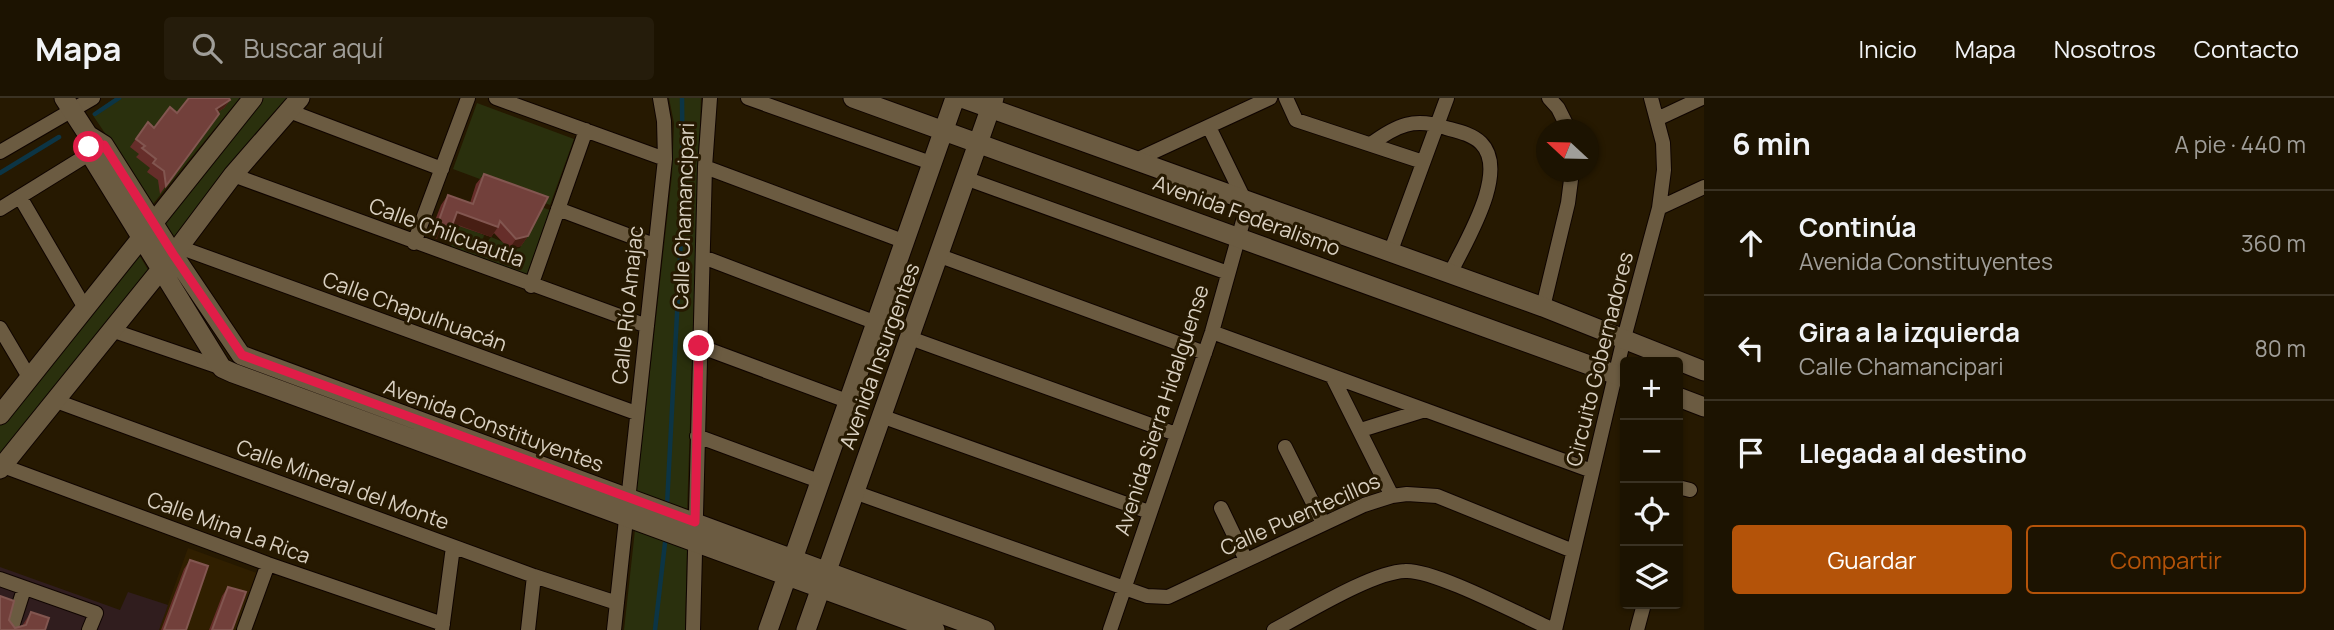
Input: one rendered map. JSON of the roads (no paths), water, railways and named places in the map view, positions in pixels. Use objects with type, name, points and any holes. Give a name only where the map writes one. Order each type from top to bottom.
[{"type":"street","points":[[0,152],[68,104],[93,98]]},
{"type":"street","points":[[0,415],[253,98]]},
{"type":"street","points":[[414,243],[468,98]]},
{"type":"street","points":[[496,98],[665,159]]},
{"type":"street","name":"Calle Río Amajac","points":[[614,630],[665,159],[664,121],[660,98]]},
{"type":"street","name":"Calle Chamancipari","points":[[693,630],[699,346],[710,98]]},
{"type":"street","points":[[748,98],[932,163]]},
{"type":"street","name":"Avenida Federalismo","points":[[853,98],[1620,376]]},
{"type":"street","name":"Avenida Insurgentes","points":[[768,630],[955,98]]},
{"type":"street","name":"Avenida Federalismo","points":[[962,98],[992,102],[1136,160],[1543,307],[1704,371]]},
{"type":"street","points":[[1136,160],[1270,98]]},
{"type":"street","points":[[1286,98],[1296,120],[1423,162]]},
{"type":"street","points":[[1390,253],[1447,98]]},
{"type":"street","points":[[1549,98],[1564,119]]},
{"type":"street","name":"Circuito Gobernadores","points":[[1622,357],[1624,338],[1659,208],[1664,170],[1663,143],[1651,98]]},
{"type":"street","points":[[1657,119],[1702,98]]},
{"type":"street","name":"Avenida Insurgentes","points":[[806,630],[940,256],[992,102]]},
{"type":"street","name":"Avenida Constituyentes","points":[[68,104],[147,229],[171,257],[242,355],[414,430]]},
{"type":"street","points":[[1,468],[171,257],[233,175],[294,105],[442,169]]},
{"type":"street","points":[[1371,144],[1385,133],[1408,123],[1425,121],[1465,134],[1480,143],[1490,158],[1489,182],[1483,204],[1450,274]]},
{"type":"street","points":[[1209,127],[1245,201]]},
{"type":"street","points":[[531,286],[586,130]]},
{"type":"street","points":[[0,209],[94,145]]},
{"type":"street","points":[[705,167],[904,241]]},
{"type":"street","name":"Calle Chilcuautla","points":[[233,175],[531,286],[647,326]]},
{"type":"street","points":[[965,178],[1228,272]]},
{"type":"street","points":[[1543,307],[1570,182]]},
{"type":"street","points":[[1659,208],[1704,187]]},
{"type":"street","points":[[20,197],[85,308]]},
{"type":"street","name":"Avenida Sierra Hidalguense","points":[[1110,630],[1212,332],[1240,237],[1245,201]]},
{"type":"street","points":[[558,209],[654,245]]},
{"type":"street","points":[[940,256],[1205,353]]},
{"type":"street","name":"Avenida Constituyentes","points":[[171,257],[222,368],[414,430],[824,579],[985,630]]},
{"type":"street","name":"Calle Chapulhuacán","points":[[171,257],[636,413]]},
{"type":"street","points":[[703,257],[874,323]]},
{"type":"street","points":[[0,328],[29,377]]},
{"type":"street","points":[[111,330],[222,368]]},
{"type":"street","points":[[1212,332],[1592,471]]},
{"type":"street","points":[[910,338],[1176,434]]},
{"type":"street","points":[[699,346],[847,401]]},
{"type":"street","points":[[1332,376],[1392,496]]},
{"type":"street","name":"Circuito Gobernadores","points":[[1554,630],[1592,471],[1620,376]]},
{"type":"street","points":[[1683,399],[1704,407]]},
{"type":"street","name":"Calle Mineral del Monte","points":[[56,401],[453,547],[617,603]]},
{"type":"street","points":[[1361,430],[1425,410]]},
{"type":"street","points":[[881,416],[1149,512]]},
{"type":"street","points":[[697,436],[819,481]]},
{"type":"street","points":[[1284,447],[1323,523]]},
{"type":"street","name":"Calle Mina La Rica","points":[[1,468],[443,627]]},
{"type":"street","points":[[854,492],[1124,589]]},
{"type":"street","name":"Calle Puentecillos","points":[[1124,589],[1147,596],[1168,597],[1323,523],[1392,496],[1407,494],[1437,496],[1573,551]]},
{"type":"street","points":[[1220,508],[1246,560]]},
{"type":"street","points":[[443,627],[453,547]]},
{"type":"street","points":[[244,630],[268,564]]},
{"type":"street","points":[[1274,630],[1382,575],[1406,570],[1431,575],[1554,630]]},
{"type":"street","points":[[528,630],[534,576]]},
{"type":"street","points":[[0,579],[96,613],[89,630]]},
{"type":"street","name":"Avenida Constituyentes","points":[[824,579],[935,630]]},
{"type":"street","points":[[10,630],[24,589]]},
{"type":"street","points":[[1637,630],[1643,609]]},
{"type":"waterway","points":[[95,114],[119,98]]},
{"type":"waterway","points":[[667,505],[683,199],[682,98]]},
{"type":"waterway","points":[[0,173],[59,137]]},
{"type":"waterway","points":[[655,630],[665,543]]}]
